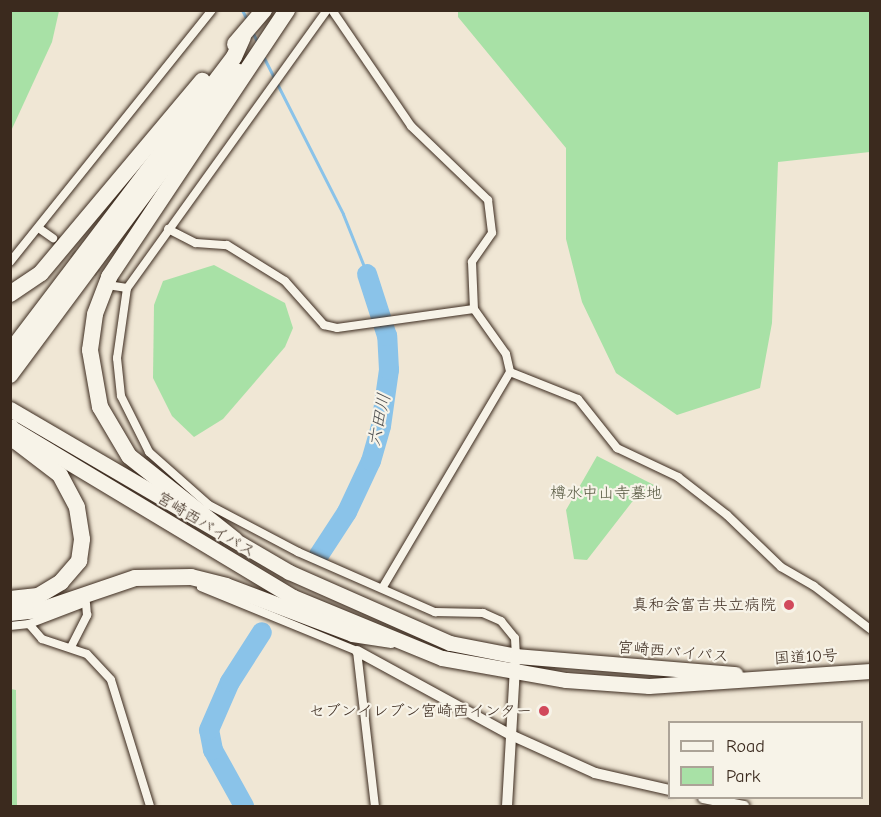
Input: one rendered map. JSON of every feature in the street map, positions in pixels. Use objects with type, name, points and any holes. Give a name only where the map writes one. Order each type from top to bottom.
[{"type":"highway","points":[[10,294],[41,273],[264,10]]},
{"type":"highway","points":[[10,375],[281,10]]},
{"type":"highway","points":[[235,540],[129,456],[100,407],[90,350],[95,314],[109,277],[287,10]]},
{"type":"highway","points":[[10,352],[234,57],[243,37]]},
{"type":"highway","name":"宮崎西バイパス","points":[[10,409],[289,572],[450,643],[515,664]]},
{"type":"highway","points":[[10,599],[38,596],[61,582],[79,561],[82,539],[76,507],[60,475],[17,442],[11,427]]},
{"type":"highway","name":"宮崎西バイパス","points":[[11,427],[294,597],[391,640],[442,658],[515,664],[649,686],[743,678]]},
{"type":"highway","points":[[10,613],[41,610],[135,578],[191,577],[226,586],[353,634],[391,640]]},
{"type":"highway","name":"国道10号","points":[[743,678],[870,671]]},
{"type":"street","points":[[10,262],[40,229],[212,10]]},
{"type":"street","points":[[327,10],[127,288],[117,358],[122,396],[149,452],[209,505],[298,552],[383,587],[435,612],[483,613],[501,621],[515,638],[507,807]]},
{"type":"street","points":[[332,10],[411,126],[488,200],[492,233],[472,262],[474,309],[506,354],[510,372],[383,587]]},
{"type":"street","points":[[40,229],[53,238]]},
{"type":"street","points":[[168,229],[196,243],[227,245],[285,281],[324,325],[330,327],[474,309]]},
{"type":"street","points":[[114,286],[127,288]]},
{"type":"street","points":[[510,372],[578,399],[617,448],[678,477],[727,515],[781,567],[814,586],[870,629]]},
{"type":"street","points":[[10,626],[29,624],[141,584],[202,587],[357,651],[511,735],[595,773],[668,790]]},
{"type":"street","points":[[71,647],[87,615],[86,603]]},
{"type":"street","points":[[29,624],[42,639],[87,654],[111,680],[150,807]]},
{"type":"street","points":[[357,651],[375,807]]},
{"type":"street","points":[[708,799],[744,807]]},
{"type":"green space","points":[[11,10],[59,11],[52,42],[11,131]]},
{"type":"green space","points":[[458,11],[870,11],[870,152],[778,162],[772,323],[760,388],[677,415],[616,373],[582,302],[566,239],[566,148],[458,17]]},
{"type":"green space","points":[[214,265],[285,303],[293,328],[285,347],[223,419],[194,437],[172,416],[153,378],[154,305],[163,281]]},
{"type":"green space","name":"樽水中山寺墓地","points":[[597,456],[654,485],[632,502],[587,560],[574,559],[566,510]]},
{"type":"green space","points":[[11,689],[16,690],[17,806],[11,806]]},
{"type":"waterway","points":[[242,10],[247,20]]},
{"type":"waterway","points":[[252,31],[258,44]]},
{"type":"waterway","points":[[263,56],[343,214],[367,274]]},
{"type":"waterway","name":"六田川","points":[[319,555],[347,512],[371,461],[381,426],[389,370],[387,336],[367,274]]},
{"type":"waterway","name":"六田川","points":[[244,806],[213,750],[209,730],[230,682],[262,632]]},
{"type":"tunnel","points":[[63,246],[109,282]]},
{"type":"place","name":"真和会富吉共立病院","points":[[789,605]]},
{"type":"place","name":"セブンイレブン宮崎西インター","points":[[544,711]]}]
